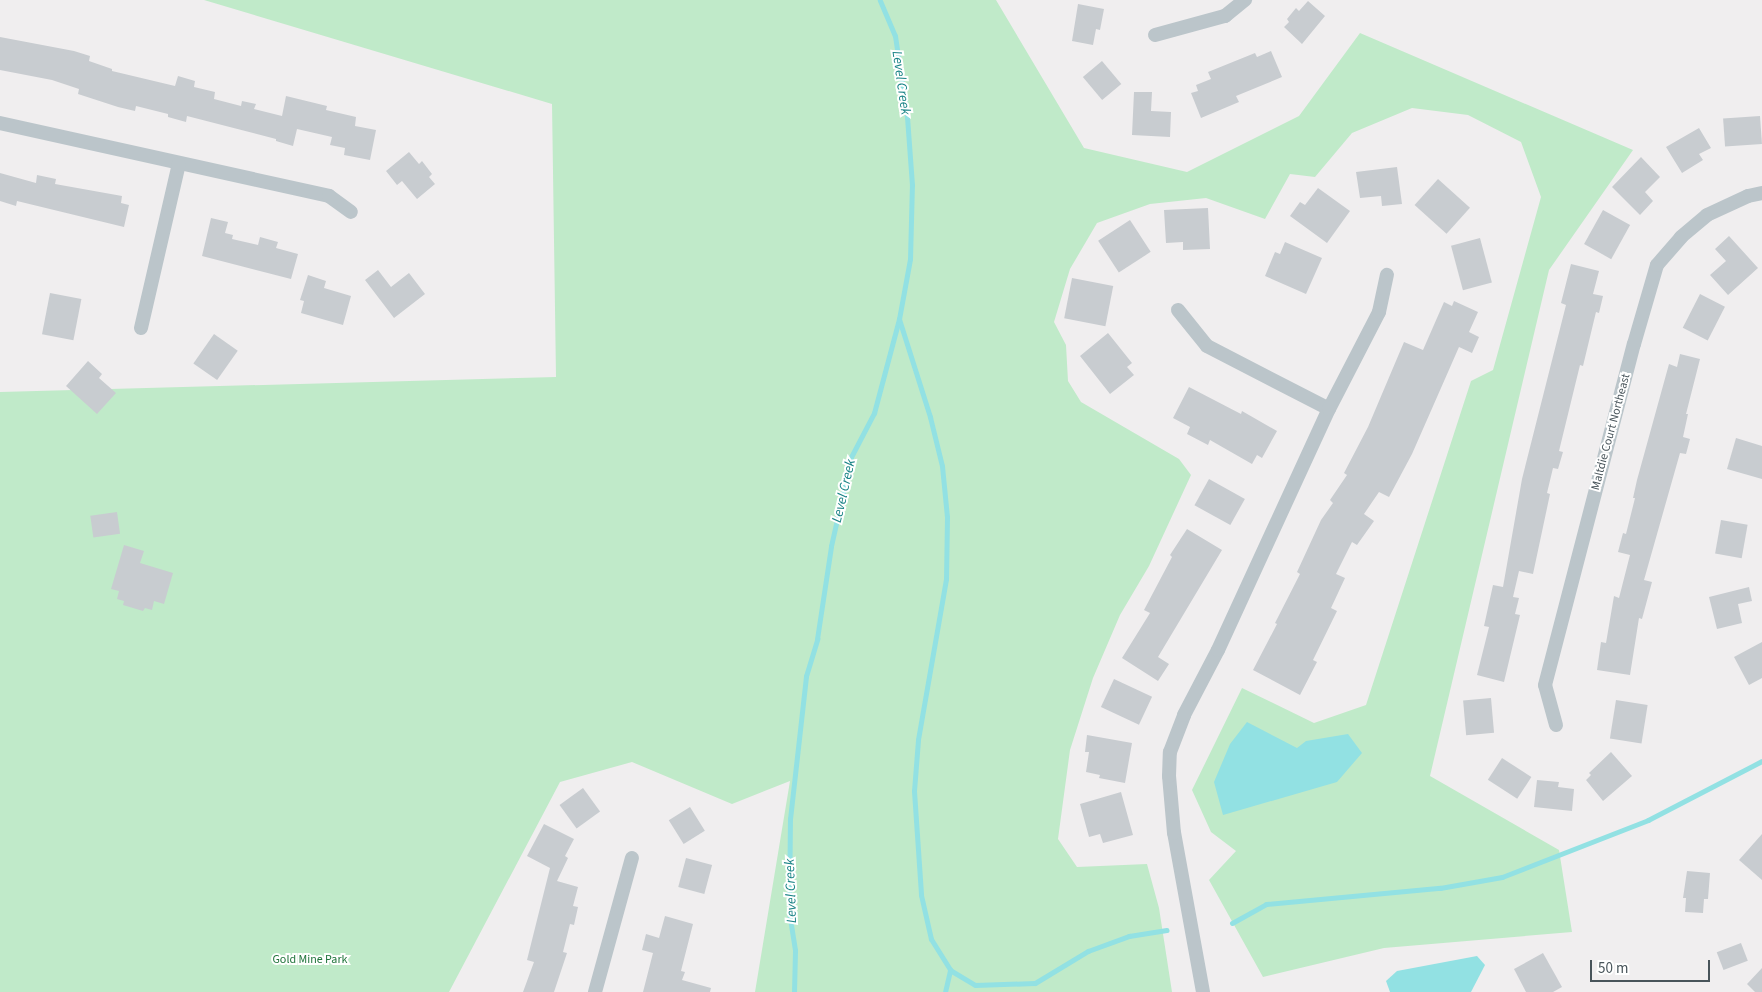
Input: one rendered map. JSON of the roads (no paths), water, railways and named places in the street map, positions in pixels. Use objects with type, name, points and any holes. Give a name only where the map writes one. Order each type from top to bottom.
[{"type":"street","points":[[1155,35],[1225,16],[1245,0]]},
{"type":"street","points":[[0,123],[329,196],[352,212]]},
{"type":"street","points":[[141,328],[179,164]]},
{"type":"street","name":"Maltdie Court Northeast","points":[[1556,725],[1545,685],[1634,344],[1657,265],[1681,237],[1707,215],[1748,196],[1762,193]]},
{"type":"street","points":[[1203,992],[1174,833],[1169,776],[1170,752],[1184,715],[1230,624],[1329,409],[1379,312],[1387,275]]},
{"type":"street","points":[[1178,310],[1207,346],[1329,409]]},
{"type":"street","points":[[595,992],[632,858]]},
{"type":"water","points":[[1247,722],[1297,748],[1306,741],[1348,734],[1362,753],[1337,782],[1223,815],[1214,782],[1230,744]]},
{"type":"water","points":[[1477,956],[1485,965],[1471,992],[1390,992],[1386,981],[1397,971]]},
{"type":"waterway","name":"Level Creek","points":[[794,992],[795,950],[789,912],[790,819],[806,676],[817,639],[831,546],[851,457],[874,413],[899,319],[910,259],[912,185],[907,117],[895,36],[880,0]]},
{"type":"waterway","points":[[899,319],[930,417],[942,466],[947,517],[946,579],[918,740],[914,791],[921,895],[931,939],[950,970],[975,985],[1035,983],[1088,951],[1129,936],[1167,930]]},
{"type":"waterway","points":[[1232,923],[1266,904],[1440,888],[1502,877],[1648,820],[1762,761]]},
{"type":"waterway","points":[[945,992],[950,970]]},
{"type":"park label","name":"Gold Mine Park","points":[[310,960]]}]
